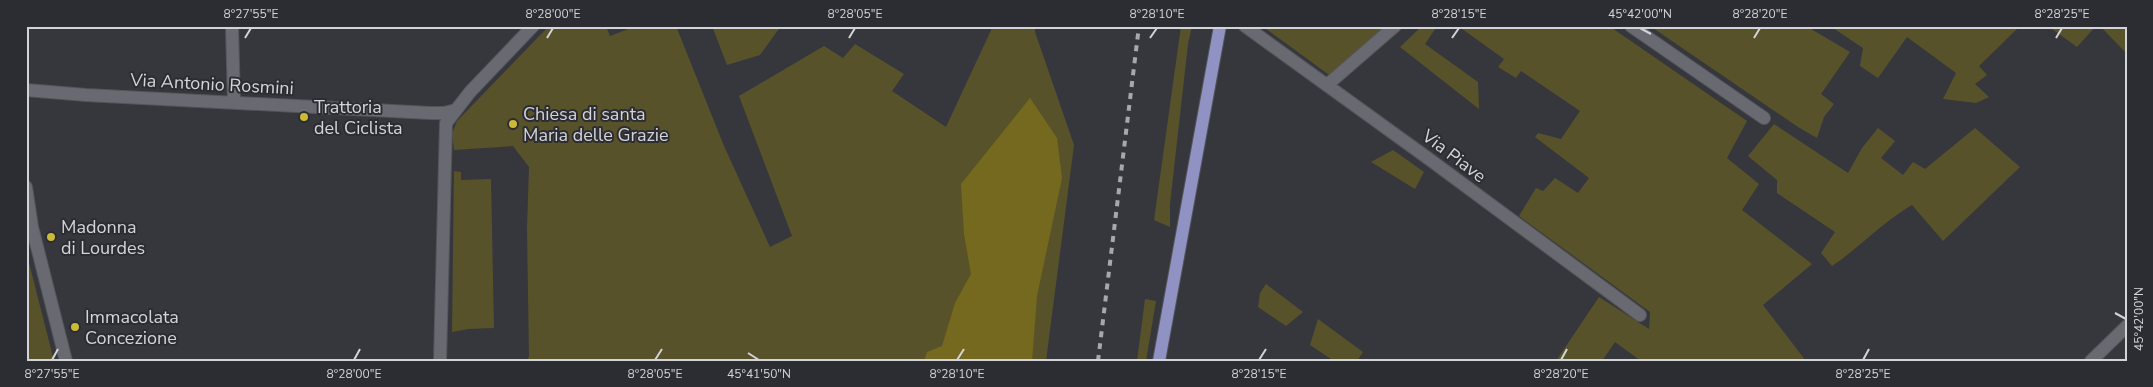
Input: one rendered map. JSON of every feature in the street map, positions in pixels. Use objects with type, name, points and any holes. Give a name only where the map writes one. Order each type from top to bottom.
[{"type":"main road","points":[[1159,361],[1220,26]]},
{"type":"street","points":[[232,26],[234,103]]},
{"type":"street","points":[[440,361],[446,123],[470,92],[534,26]]},
{"type":"street","name":"Via Piave","points":[[1245,26],[1640,315]]},
{"type":"street","points":[[1327,85],[1395,26]]},
{"type":"street","points":[[1631,26],[1764,118]]},
{"type":"street","name":"Via Antonio Rosmini","points":[[26,90],[86,96],[430,113],[456,110]]},
{"type":"street","points":[[26,187],[32,227],[66,361]]},
{"type":"street","points":[[26,211],[32,227]]},
{"type":"street","points":[[2091,361],[2127,326]]},
{"type":"shaded area","points":[[549,26],[606,26],[610,36],[636,26],[676,26],[724,146],[770,247],[792,236],[739,96],[824,46],[843,58],[855,44],[904,74],[892,91],[946,127],[993,26],[1035,26],[1035,32],[1074,145],[1046,361],[527,361],[529,356],[527,229],[529,167],[513,146],[454,150],[452,134],[457,121]]},
{"type":"shaded area","points":[[712,26],[781,26],[760,55],[727,65]]},
{"type":"shaded area","points":[[1181,26],[1192,26],[1188,44],[1170,204],[1170,227],[1154,220]]},
{"type":"shaded area","points":[[1262,26],[1389,26],[1332,77]]},
{"type":"shaded area","points":[[1422,26],[1437,26],[1425,44],[1478,82],[1479,109],[1400,47]]},
{"type":"shaded area","points":[[1458,26],[1609,26],[1747,121],[1727,158],[1759,184],[1742,210],[1812,264],[1763,305],[1806,361],[1641,361],[1615,342],[1602,361],[1556,361],[1599,297],[1649,329],[1650,312],[1519,216],[1536,188],[1543,191],[1555,178],[1578,193],[1589,178],[1535,137],[1538,133],[1561,139],[1580,111],[1521,71],[1516,78],[1498,67],[1504,59]]},
{"type":"shaded area","points":[[1650,26],[1806,26],[1850,52],[1821,94],[1834,104],[1824,117],[1817,138]]},
{"type":"shaded area","points":[[1830,26],[2015,26],[2018,28],[1979,66],[1987,75],[1975,84],[1989,97],[1976,103],[1943,99],[1956,73],[1907,37],[1878,78],[1860,66],[1863,48]]},
{"type":"shaded area","points":[[2048,26],[2096,26],[2077,47]]},
{"type":"shaded area","points":[[2100,26],[2127,26],[2127,54]]},
{"type":"shaded area","points":[[1030,98],[1057,138],[1062,178],[1037,296],[1032,361],[924,361],[927,352],[942,346],[955,303],[971,274],[964,234],[961,184]]},
{"type":"shaded area","points":[[1774,124],[1848,173],[1862,148],[1878,128],[1895,141],[1881,158],[1903,175],[1913,162],[1925,169],[1975,128],[2020,167],[1943,241],[1912,205],[1891,219],[1832,266],[1821,253],[1835,232],[1777,193],[1777,180],[1748,156]]},
{"type":"shaded area","points":[[1393,150],[1424,172],[1415,189],[1371,162]]},
{"type":"shaded area","points":[[454,171],[461,172],[461,180],[491,179],[494,328],[452,332]]},
{"type":"shaded area","points":[[26,251],[54,361],[26,361]]},
{"type":"shaded area","points":[[1266,284],[1303,312],[1286,326],[1258,307],[1260,293]]},
{"type":"shaded area","points":[[1145,299],[1156,301],[1146,361],[1137,361]]},
{"type":"shaded area","points":[[1318,319],[1363,352],[1357,361],[1334,361],[1310,345]]},
{"type":"railway","points":[[1098,361],[1139,26]]},
{"type":"place","name":"Trattoria del Ciclista","points":[[304,117]]},
{"type":"place","name":"Chiesa di santa Maria delle Grazie","points":[[513,124]]},
{"type":"place","name":"Madonna di Lourdes","points":[[51,237]]},
{"type":"place","name":"Immacolata Concezione","points":[[75,327]]}]
